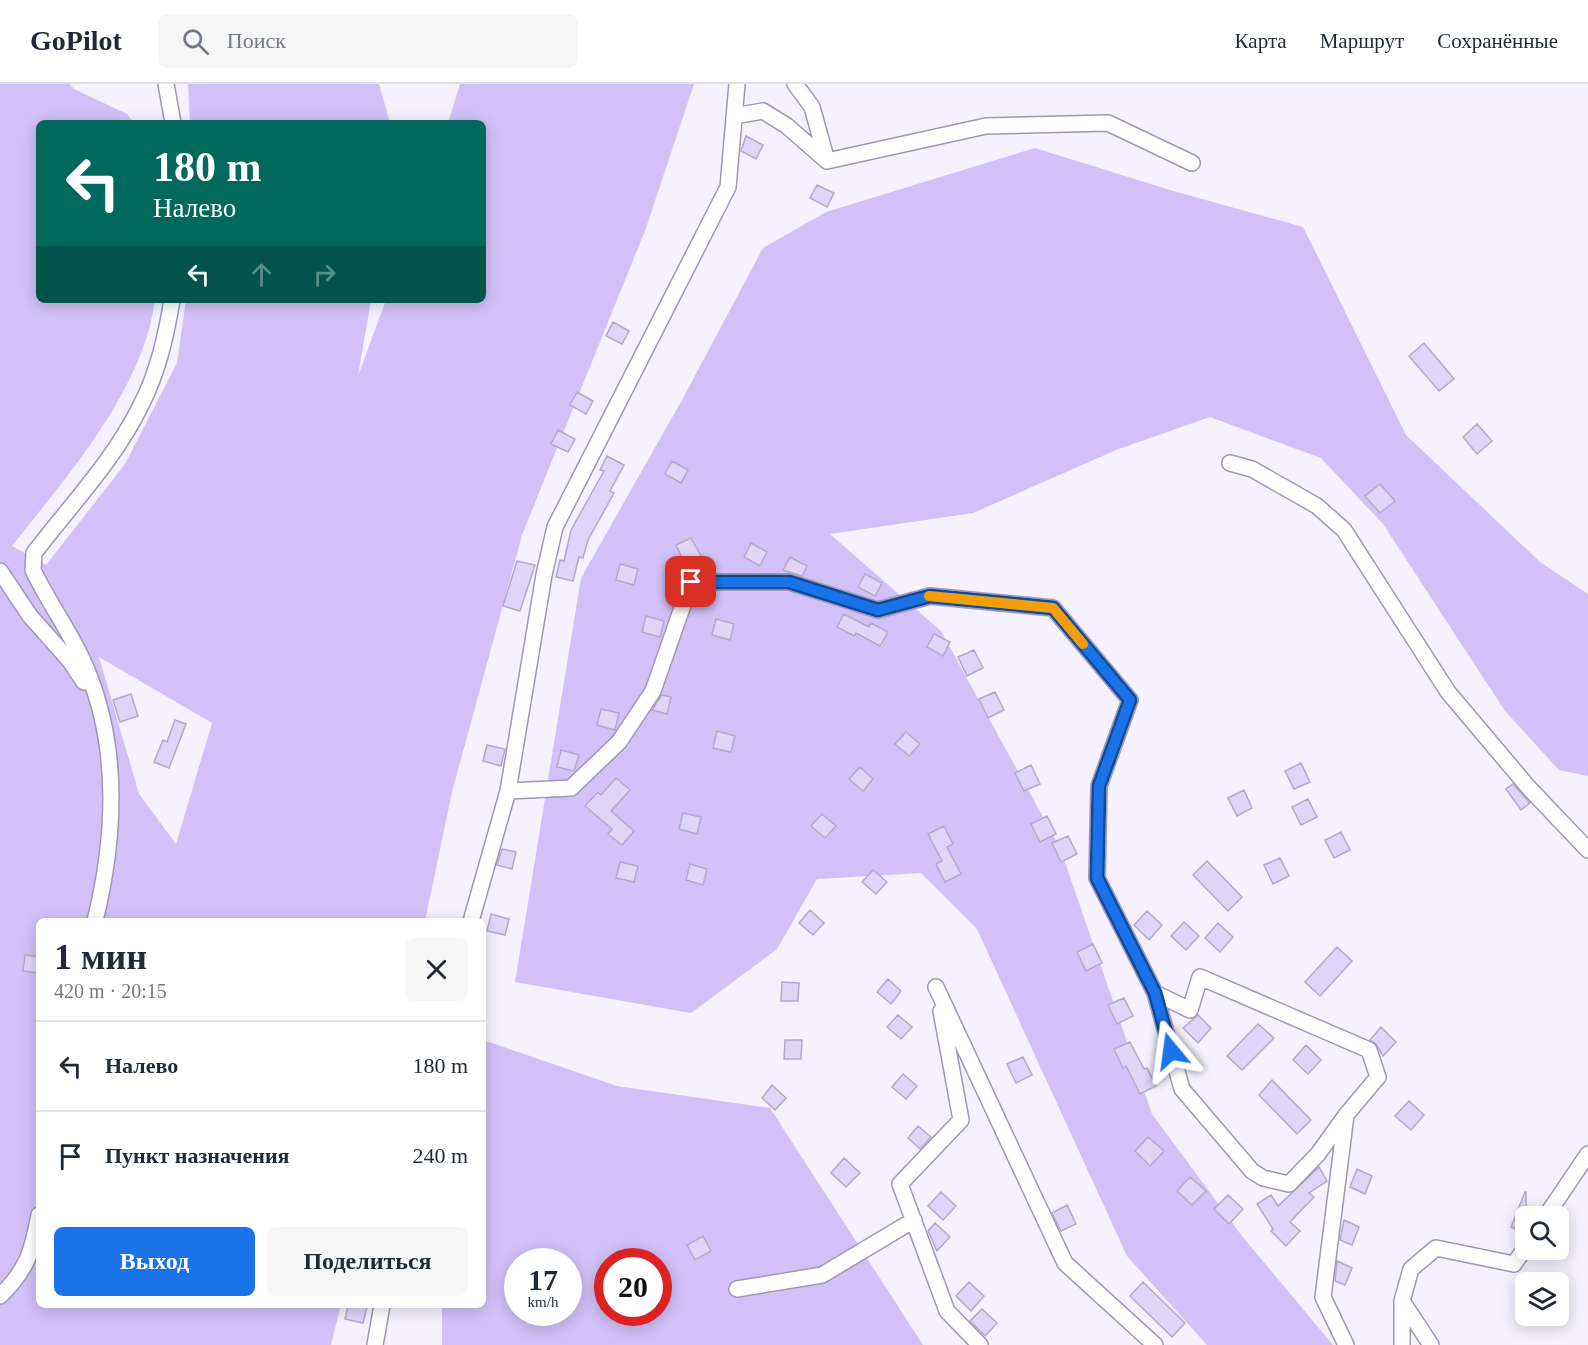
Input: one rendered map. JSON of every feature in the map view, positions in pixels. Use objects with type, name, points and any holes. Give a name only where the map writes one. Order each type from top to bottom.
[{"type":"street","points":[[166,84],[172,120]]},
{"type":"street","points":[[472,918],[508,791],[544,575],[555,527],[728,188],[737,84]]},
{"type":"street","points":[[795,84],[812,107],[827,161]]},
{"type":"street","points":[[734,116],[763,111],[787,126],[827,161]]},
{"type":"street","points":[[827,161],[986,126],[1108,123],[1192,163]]},
{"type":"street","points":[[96,918],[102,892],[112,816],[108,752],[98,701],[87,669],[33,570],[34,553],[119,442],[141,406],[160,359],[171,303]]},
{"type":"street","points":[[1230,463],[1252,469],[1317,506],[1344,530],[1449,692],[1529,788],[1588,850]]},
{"type":"street","points":[[0,571],[30,616],[70,661],[98,701]]},
{"type":"street","points":[[508,791],[571,788],[619,742],[653,691],[691,582],[789,582],[878,610],[930,596],[1053,608],[1130,700],[1099,786],[1097,878],[1155,993],[1182,1089],[1252,1171],[1263,1178],[1289,1184],[1318,1154],[1346,1115],[1378,1077],[1369,1050],[1200,977],[1190,1010],[1155,993]]},
{"type":"street","points":[[980,1345],[947,1311],[900,1184],[961,1120],[936,987],[1065,1263],[1155,1345]]},
{"type":"street","points":[[1346,1115],[1323,1297],[1346,1345]]},
{"type":"street","points":[[1553,1206],[1588,1154]]},
{"type":"street","points":[[737,1289],[822,1275],[914,1220]]},
{"type":"street","points":[[0,1296],[20,1277],[33,1250],[36,1232]]},
{"type":"street","points":[[1402,1345],[1402,1301],[1411,1269],[1436,1248],[1514,1264],[1517,1260]]},
{"type":"street","points":[[1402,1301],[1431,1345]]},
{"type":"street","points":[[375,1345],[381,1308]]},
{"type":"shaded area","points":[[0,84],[70,84],[74,89],[127,114],[132,120],[36,120],[36,303],[154,303],[148,334],[119,399],[100,431],[12,546],[46,565],[125,464],[177,363],[186,303],[370,303],[358,376],[385,303],[486,303],[486,120],[449,120],[460,84],[694,84],[646,228],[522,535],[452,792],[426,918],[36,918],[36,1308],[340,1308],[331,1345],[0,1345]],"holes":[[[99,657],[212,723],[176,844],[139,794]]]},
{"type":"shaded area","points":[[188,84],[379,84],[389,120],[190,120]]},
{"type":"shaded area","points":[[1035,148],[1170,190],[1303,227],[1406,435],[1540,562],[1588,594],[1588,776],[1559,770],[1505,711],[1383,524],[1321,458],[1210,417],[1116,450],[973,513],[830,534],[941,631],[1060,848],[1152,1114],[1242,1236],[1333,1345],[1207,1345],[1127,1256],[977,929],[921,873],[817,879],[777,949],[691,1013],[515,982],[581,578],[682,400],[763,248],[826,212]]},
{"type":"shaded area","points":[[486,1041],[617,1086],[770,1108],[923,1345],[442,1345],[442,1308],[486,1308]]},
{"type":"building","points":[[746,136],[763,145],[756,159],[741,151]]},
{"type":"building","points":[[817,185],[834,193],[827,207],[810,198]]},
{"type":"building","points":[[613,322],[629,331],[622,344],[606,336]]},
{"type":"building","points":[[1424,343],[1454,379],[1439,391],[1409,356]]},
{"type":"building","points":[[577,392],[593,401],[586,414],[570,405]]},
{"type":"building","points":[[1477,424],[1492,441],[1477,454],[1463,437]]},
{"type":"building","points":[[558,430],[575,439],[568,452],[551,444]]},
{"type":"building","points":[[607,456],[624,465],[610,491],[614,493],[588,540],[583,558],[579,557],[573,581],[556,577],[560,560],[564,561],[571,530],[604,471],[600,470]]},
{"type":"building","points":[[672,461],[688,470],[681,483],[665,474]]},
{"type":"building","points":[[1380,484],[1395,501],[1380,513],[1365,496]]},
{"type":"building","points":[[691,538],[701,556],[685,564],[676,545]]},
{"type":"building","points":[[751,543],[767,552],[760,566],[744,557]]},
{"type":"building","points":[[790,557],[807,566],[802,576],[783,570]]},
{"type":"building","points":[[517,561],[535,565],[520,611],[503,606]]},
{"type":"building","points":[[620,564],[638,569],[634,585],[616,580]]},
{"type":"building","points":[[865,574],[882,583],[875,596],[858,587]]},
{"type":"building","points":[[844,614],[869,627],[871,623],[888,632],[880,646],[856,633],[854,636],[837,627]]},
{"type":"building","points":[[646,616],[664,621],[660,637],[642,632]]},
{"type":"building","points":[[716,619],[734,624],[730,640],[712,635]]},
{"type":"building","points":[[934,634],[950,642],[943,656],[927,647]]},
{"type":"building","points":[[974,650],[983,668],[967,676],[958,657]]},
{"type":"building","points":[[995,692],[1004,710],[988,718],[979,699]]},
{"type":"building","points":[[131,694],[138,716],[120,722],[113,700]]},
{"type":"building","points":[[662,695],[671,697],[667,714],[652,710]]},
{"type":"building","points":[[601,709],[619,713],[615,730],[597,725]]},
{"type":"building","points":[[175,720],[186,724],[169,768],[154,762],[163,740],[167,742]]},
{"type":"building","points":[[717,731],[735,736],[731,752],[713,748]]},
{"type":"building","points":[[906,732],[920,744],[909,756],[895,744]]},
{"type":"building","points":[[487,745],[505,749],[501,766],[483,761]]},
{"type":"building","points":[[561,750],[579,755],[574,771],[557,767]]},
{"type":"building","points":[[1301,763],[1310,782],[1294,789],[1285,771]]},
{"type":"building","points":[[1031,765],[1040,784],[1024,791],[1015,773]]},
{"type":"building","points":[[860,767],[873,779],[863,791],[849,779]]},
{"type":"building","points":[[616,778],[630,790],[611,811],[634,831],[622,845],[608,834],[612,829],[585,806],[598,792],[601,795]]},
{"type":"building","points":[[1513,784],[1530,803],[1521,810],[1506,789]]},
{"type":"building","points":[[1244,790],[1252,808],[1237,816],[1228,798]]},
{"type":"building","points":[[1308,799],[1317,817],[1301,825],[1292,807]]},
{"type":"building","points":[[683,813],[701,817],[697,834],[679,829]]},
{"type":"building","points":[[822,814],[836,826],[825,838],[811,826]]},
{"type":"building","points":[[1047,816],[1056,834],[1040,842],[1031,824]]},
{"type":"building","points":[[944,826],[953,844],[947,847],[961,874],[945,882],[936,864],[942,861],[928,834]]},
{"type":"building","points":[[1341,832],[1350,850],[1334,858],[1325,840]]},
{"type":"building","points":[[1068,836],[1077,854],[1061,862],[1052,843]]},
{"type":"building","points":[[502,849],[516,852],[512,869],[497,865]]},
{"type":"building","points":[[1280,858],[1289,876],[1273,884],[1264,865]]},
{"type":"building","points":[[1207,861],[1242,897],[1228,911],[1193,875]]},
{"type":"building","points":[[620,862],[638,866],[634,882],[616,878]]},
{"type":"building","points":[[690,864],[707,869],[703,885],[686,880]]},
{"type":"building","points":[[873,870],[887,882],[876,894],[862,882]]},
{"type":"building","points":[[810,910],[824,923],[813,935],[799,923]]},
{"type":"building","points":[[1147,911],[1162,925],[1149,940],[1134,925]]},
{"type":"building","points":[[491,914],[509,919],[505,935],[487,931]]},
{"type":"building","points":[[1184,922],[1199,936],[1186,950],[1171,936]]},
{"type":"building","points":[[1218,923],[1233,937],[1220,952],[1205,938]]},
{"type":"building","points":[[1093,944],[1102,963],[1086,971],[1077,952]]},
{"type":"building","points":[[1337,947],[1352,961],[1320,996],[1305,982]]},
{"type":"building","points":[[25,955],[36,957],[36,973],[23,971]]},
{"type":"building","points":[[888,979],[901,991],[891,1004],[877,992]]},
{"type":"building","points":[[782,982],[799,983],[798,1001],[781,1001]]},
{"type":"building","points":[[1124,998],[1133,1016],[1117,1024],[1108,1005]]},
{"type":"building","points":[[898,1015],[912,1027],[901,1039],[887,1027]]},
{"type":"building","points":[[1198,1015],[1211,1028],[1198,1043],[1183,1028]]},
{"type":"building","points":[[1258,1024],[1274,1038],[1242,1070],[1227,1056]]},
{"type":"building","points":[[1381,1027],[1396,1042],[1383,1056],[1376,1044],[1370,1040]]},
{"type":"building","points":[[785,1040],[802,1040],[801,1059],[784,1059]]},
{"type":"building","points":[[1130,1042],[1156,1086],[1140,1094],[1126,1066],[1123,1068],[1114,1049]]},
{"type":"building","points":[[1306,1045],[1321,1060],[1308,1074],[1293,1060]]},
{"type":"building","points":[[1023,1057],[1032,1075],[1016,1083],[1007,1064]]},
{"type":"building","points":[[903,1074],[917,1086],[906,1099],[892,1087]]},
{"type":"building","points":[[1272,1080],[1311,1120],[1297,1134],[1259,1095]]},
{"type":"building","points":[[772,1085],[786,1098],[775,1110],[762,1098]]},
{"type":"building","points":[[1409,1101],[1424,1115],[1411,1130],[1395,1116]]},
{"type":"building","points":[[918,1126],[931,1137],[920,1149],[908,1138]]},
{"type":"building","points":[[1148,1137],[1164,1151],[1150,1166],[1135,1151]]},
{"type":"building","points":[[844,1158],[860,1173],[846,1187],[831,1173]]},
{"type":"building","points":[[1319,1167],[1327,1181],[1309,1193],[1314,1197],[1290,1222],[1300,1231],[1286,1246],[1271,1231],[1273,1229],[1257,1204],[1271,1195],[1278,1206]]},
{"type":"building","points":[[1357,1169],[1372,1176],[1365,1194],[1350,1187]]},
{"type":"building","points":[[1190,1177],[1206,1191],[1192,1205],[1177,1191]]},
{"type":"building","points":[[941,1192],[956,1206],[943,1220],[928,1206]]},
{"type":"building","points":[[1525,1192],[1526,1192],[1526,1206],[1519,1206]]},
{"type":"building","points":[[1228,1195],[1243,1209],[1229,1224],[1214,1209]]},
{"type":"building","points":[[1067,1205],[1076,1224],[1061,1231],[1052,1213]]},
{"type":"building","points":[[1515,1217],[1515,1229],[1511,1227]]},
{"type":"building","points":[[1344,1220],[1359,1227],[1352,1245],[1340,1240]]},
{"type":"building","points":[[935,1223],[950,1237],[937,1251],[928,1231]]},
{"type":"building","points":[[703,1236],[711,1251],[695,1260],[687,1245]]},
{"type":"building","points":[[1337,1261],[1352,1268],[1345,1285],[1335,1281]]},
{"type":"building","points":[[969,1282],[984,1296],[971,1311],[956,1296]]},
{"type":"building","points":[[1143,1282],[1185,1323],[1172,1337],[1130,1296]]},
{"type":"building","points":[[347,1308],[367,1308],[363,1323],[345,1319]]},
{"type":"building","points":[[982,1309],[997,1323],[985,1336],[970,1321]]},
{"type":"slow traffic","points":[[929,596],[1053,608],[1083,644]]},
{"type":"route","points":[[691,582],[789,582],[878,610],[930,596],[1053,608],[1130,700],[1099,786],[1097,878],[1155,993],[1171,1051]]}]
